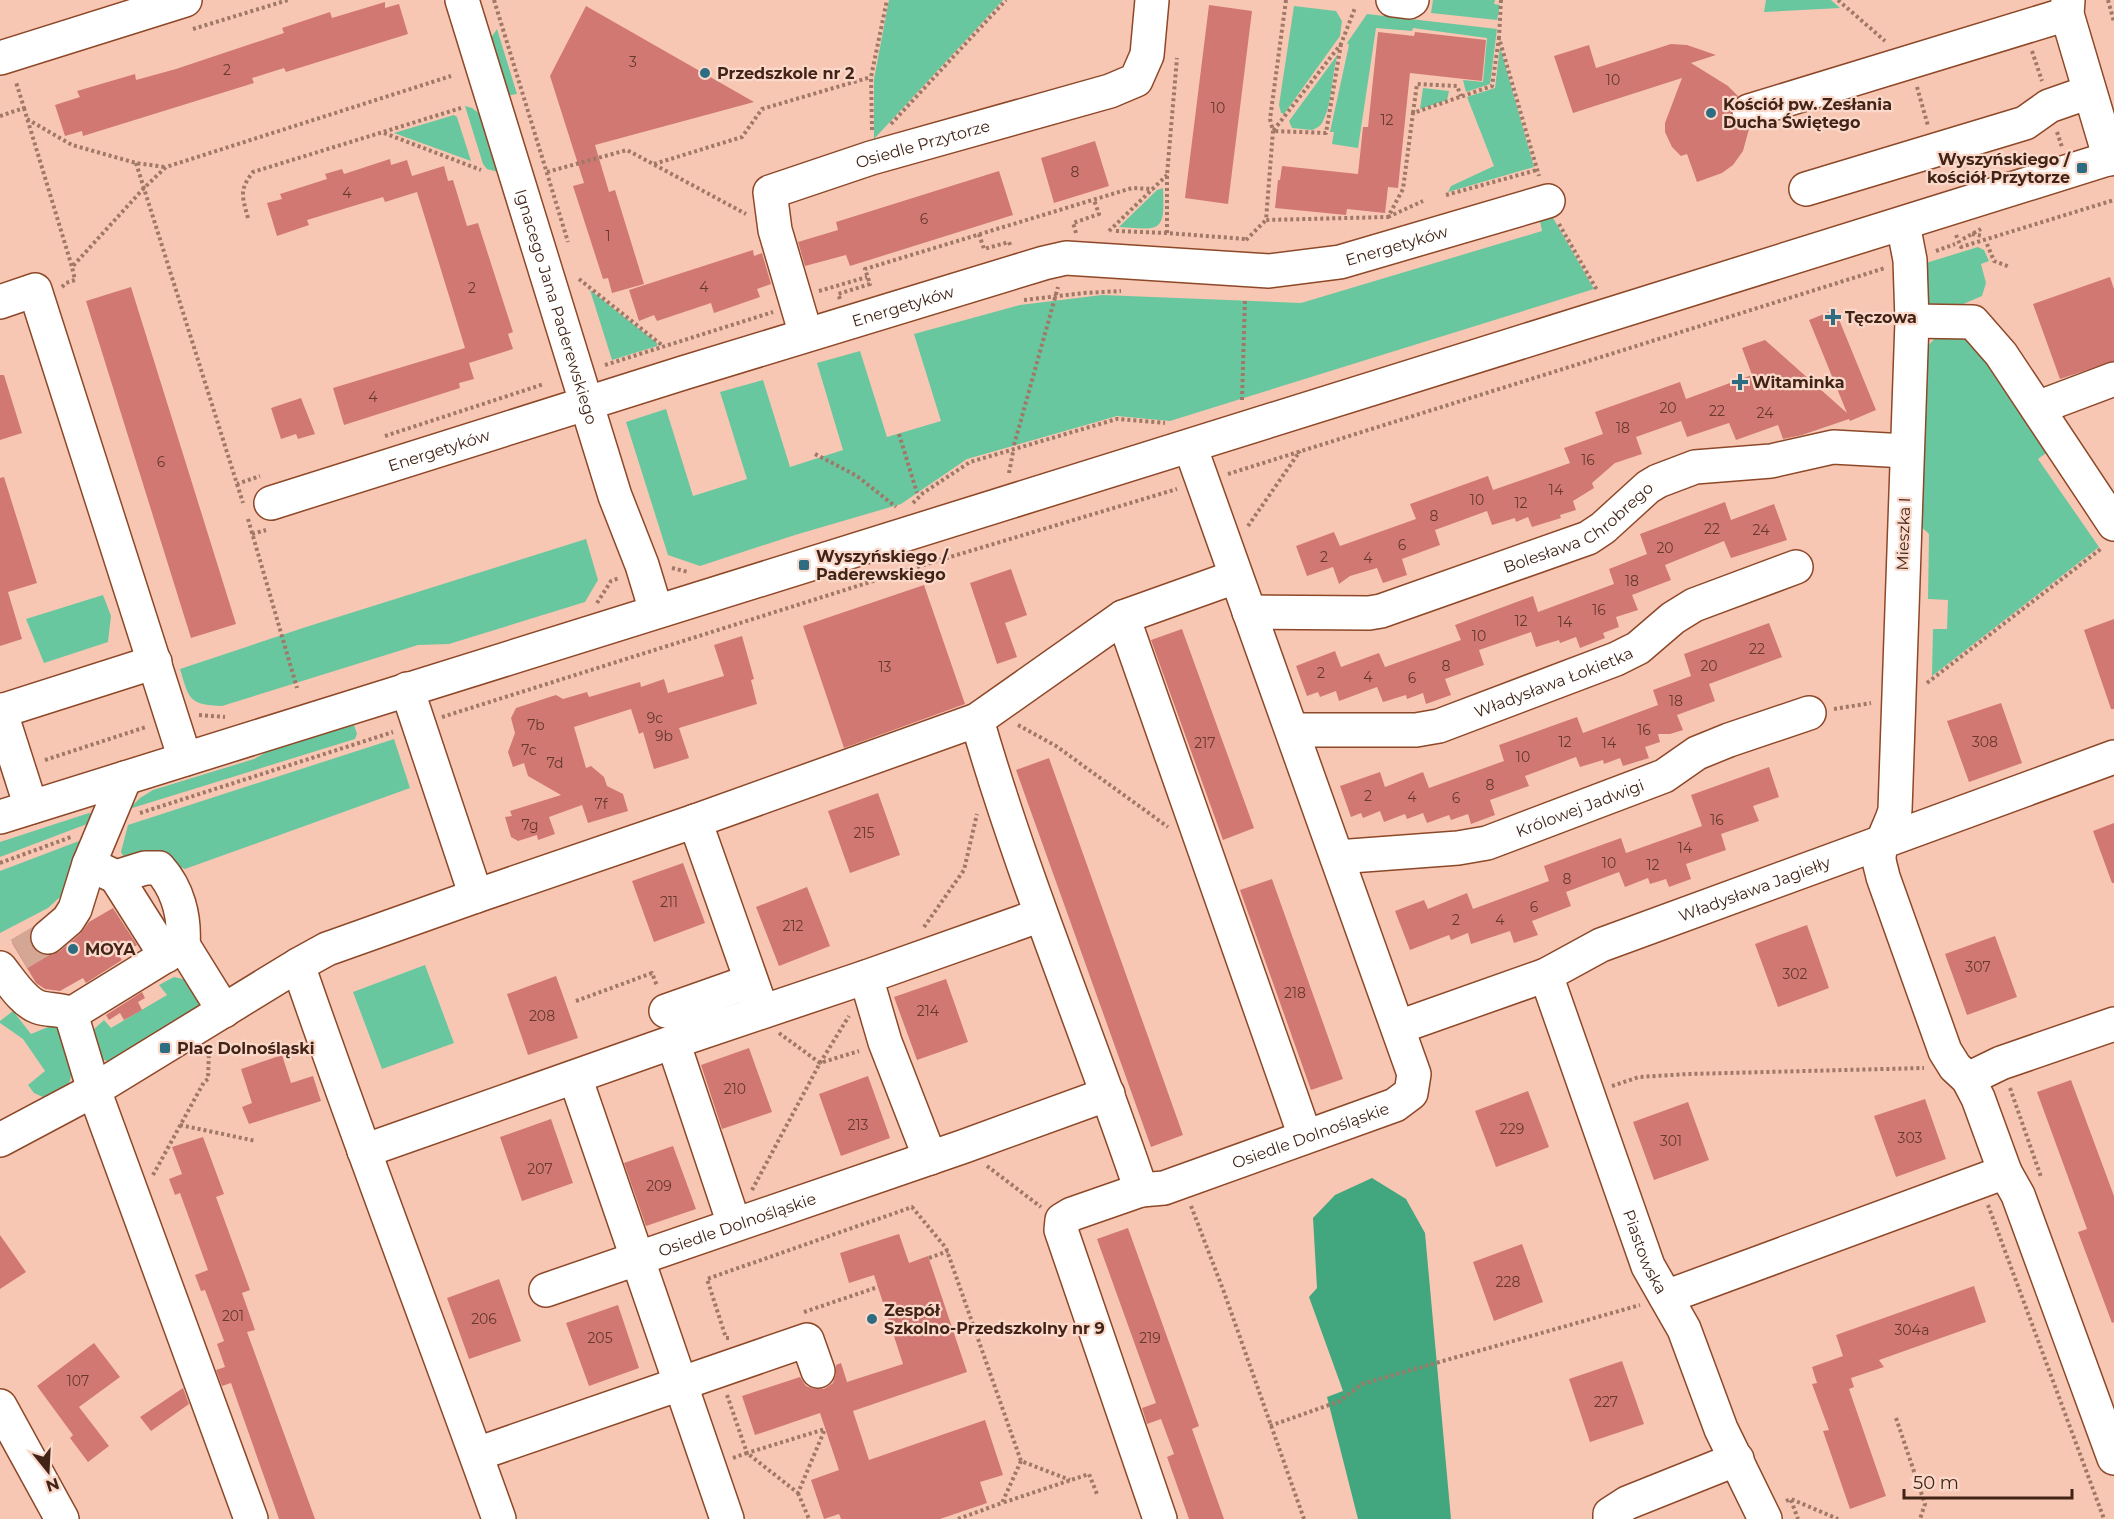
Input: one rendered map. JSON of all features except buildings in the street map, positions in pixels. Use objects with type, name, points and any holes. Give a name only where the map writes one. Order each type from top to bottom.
[{"type":"street","name":"Ignacego Jana Paderewskiego","points":[[462,0],[615,496],[642,565],[656,611]]},
{"type":"street","name":"Osiedle Przytorze","points":[[806,335],[805,299],[776,230],[770,192],[872,151],[1110,91],[1136,80],[1147,55],[1152,0]]},
{"type":"street","points":[[1393,0],[1409,2],[1412,0]]},
{"type":"street","points":[[0,817],[2112,158],[2090,92],[2067,7],[2024,27],[1749,111]]},
{"type":"street","points":[[0,58],[185,15]]},
{"type":"street","points":[[1806,189],[2025,123],[2049,106],[2090,92]]},
{"type":"street","name":"Energetyków","points":[[258,498],[586,404],[1033,266],[1072,247],[1269,271],[1340,262],[1548,201]]},
{"type":"street","name":"Mieszka I","points":[[1882,842],[1891,825],[1895,810],[1912,321],[1910,260],[1903,224]]},
{"type":"street","points":[[0,302],[35,290],[185,759]]},
{"type":"street","points":[[1912,321],[1973,322],[2001,354],[2037,408],[2109,535]]},
{"type":"street","points":[[2037,408],[2114,379]]},
{"type":"street","points":[[1190,446],[1235,577],[1399,1027]]},
{"type":"street","name":"Bolesława Chrobrego","points":[[1249,612],[1370,613],[1381,611],[1588,538],[1603,528],[1648,487],[1695,467],[1771,461],[1833,447],[1906,451]]},
{"type":"street","name":"Władysława Łokietka","points":[[1292,730],[1416,730],[1439,726],[1616,659],[1638,648],[1673,618],[1694,605],[1796,567]]},
{"type":"street","points":[[0,1140],[94,1090],[298,965],[327,950],[977,720],[1123,616],[1235,577]]},
{"type":"street","points":[[1123,616],[1305,1136]]},
{"type":"street","points":[[31,807],[1,711],[155,662]]},
{"type":"street","points":[[407,689],[476,896]]},
{"type":"street","name":"Królowej Jadwigi","points":[[1337,856],[1458,848],[1487,843],[1655,780],[1697,753],[1809,712]]},
{"type":"street","points":[[977,720],[988,760],[1041,915],[1141,1190]]},
{"type":"street","name":"Władysława Jagiełły","points":[[1399,1027],[1546,975],[1601,945],[2114,757]]},
{"type":"street","points":[[48,937],[68,920],[103,871],[125,778]]},
{"type":"street","points":[[695,821],[762,1011]]},
{"type":"street","points":[[1882,842],[1879,859],[1883,877],[1945,1051],[1978,1098],[1992,1177],[2018,1195],[2114,1458]]},
{"type":"street","points":[[71,1014],[175,951],[184,923],[170,880],[159,868],[103,871]]},
{"type":"street","points":[[103,871],[175,951],[224,1011]]},
{"type":"street","points":[[670,1026],[762,1011],[867,981],[1041,915]]},
{"type":"street","points":[[6,962],[24,997],[35,1006],[60,1009],[71,1014],[94,1090],[251,1519]]},
{"type":"street","points":[[298,965],[499,1519]]},
{"type":"street","name":"Piastowska","points":[[1546,975],[1648,1266],[1684,1329],[1721,1429],[1737,1459],[1772,1509]]},
{"type":"street","points":[[364,1151],[575,1077],[751,981]]},
{"type":"street","points":[[867,981],[885,1042],[930,1158]]},
{"type":"street","points":[[1961,1073],[2001,1063],[2114,1024]]},
{"type":"street","points":[[670,1026],[734,1224]]},
{"type":"street","name":"Osiedle Dolnośląskie","points":[[1062,1220],[1072,1214],[1141,1190],[1164,1188],[1395,1105],[1411,1094],[1414,1074],[1399,1027]]},
{"type":"street","points":[[575,1077],[727,1519]]},
{"type":"street","name":"Osiedle Dolnośląskie","points":[[546,1290],[962,1147],[1108,1094]]},
{"type":"street","points":[[1666,1297],[1992,1177]]},
{"type":"street","points":[[1062,1220],[1061,1230],[1160,1519]]},
{"type":"street","points":[[477,1454],[807,1340],[818,1371]]},
{"type":"street","points":[[0,1406],[62,1519]]},
{"type":"street","points":[[1610,1519],[1610,1514],[1627,1503],[1737,1459]]},
{"type":"path","points":[[185,15],[288,0]]},
{"type":"path","points":[[494,0],[569,247]]},
{"type":"path","points":[[872,151],[871,77],[887,0]]},
{"type":"path","points":[[872,151],[1006,0]]},
{"type":"path","points":[[1246,250],[1246,239],[1266,220],[1273,131],[1270,119],[1286,0]]},
{"type":"path","points":[[1413,113],[1492,86],[1499,38],[1501,0]]},
{"type":"path","points":[[2108,0],[2114,22]]},
{"type":"path","points":[[1273,131],[1326,133],[1341,44],[1355,8]]},
{"type":"path","points":[[1499,38],[1548,201],[1598,291]]},
{"type":"path","points":[[1273,131],[1341,44]]},
{"type":"path","points":[[1167,233],[1167,175],[1177,47]]},
{"type":"path","points":[[27,119],[72,145],[136,163],[166,167],[451,76]]},
{"type":"path","points":[[653,165],[742,137],[762,109],[871,77]]},
{"type":"path","points":[[27,79],[15,82],[72,267],[166,167]]},
{"type":"path","points":[[1388,217],[1403,189],[1417,84],[1457,86],[1461,96]]},
{"type":"path","points":[[0,116],[24,108]]},
{"type":"path","points":[[248,218],[243,198],[244,183],[253,172],[461,108]]},
{"type":"path","points":[[383,133],[481,170]]},
{"type":"path","points":[[548,172],[627,150],[776,230]]},
{"type":"path","points":[[136,163],[237,484],[258,498],[297,688]]},
{"type":"path","points":[[1446,195],[1537,170]]},
{"type":"path","points":[[1109,231],[1167,175]]},
{"type":"path","points":[[842,293],[870,284],[865,269],[1132,188],[1153,189]]},
{"type":"path","points":[[1014,446],[1072,247],[1073,223],[1099,214],[1094,200]]},
{"type":"path","points":[[1954,230],[1961,247],[2114,200]]},
{"type":"path","points":[[1266,220],[1388,217],[1423,201]]},
{"type":"path","points":[[979,234],[984,249],[1005,243]]},
{"type":"path","points":[[1964,239],[1971,234],[1983,236]]},
{"type":"path","points":[[1927,254],[1955,244]]},
{"type":"path","points":[[1987,244],[1994,261],[2010,267]]},
{"type":"path","points":[[576,268],[582,288]]},
{"type":"path","points":[[1224,475],[1886,268]]},
{"type":"path","points":[[605,365],[867,277]]},
{"type":"path","points":[[579,279],[663,347]]},
{"type":"path","points":[[1242,401],[1245,298]]},
{"type":"path","points":[[602,356],[608,374]]},
{"type":"path","points":[[385,436],[544,384]]},
{"type":"path","points":[[899,434],[917,493]]},
{"type":"path","points":[[1242,535],[1300,451]]},
{"type":"path","points":[[1009,474],[1013,452]]},
{"type":"path","points":[[815,454],[857,476],[897,507]]},
{"type":"path","points":[[237,484],[258,498]]},
{"type":"path","points":[[433,720],[909,569],[1181,488]]},
{"type":"path","points":[[1809,712],[1911,696],[2109,535]]},
{"type":"path","points":[[1015,723],[1056,746],[1182,837],[1199,835]]},
{"type":"path","points":[[43,761],[150,726]]},
{"type":"path","points":[[137,815],[398,730]]},
{"type":"path","points":[[920,932],[964,870],[979,804]]},
{"type":"path","points":[[0,863],[77,835]]},
{"type":"path","points":[[576,1001],[652,973],[670,1026]]},
{"type":"path","points":[[734,1224],[820,1063],[867,981]]},
{"type":"path","points":[[762,1011],[764,1022],[820,1063]]},
{"type":"path","points":[[820,1063],[885,1042]]},
{"type":"path","points":[[134,1199],[149,1183],[204,1082],[208,1079],[210,1048]]},
{"type":"path","points":[[1588,1094],[1639,1077],[1688,1074],[1961,1073]]},
{"type":"path","points":[[180,1125],[256,1141]]},
{"type":"path","points":[[962,1147],[1039,1206],[1062,1220]]},
{"type":"path","points":[[1992,1177],[2104,1519]]},
{"type":"path","points":[[1182,1181],[1224,1292],[1304,1519]]},
{"type":"path","points":[[737,1335],[726,1338],[707,1279],[912,1206],[948,1251],[1021,1461],[1002,1503]]},
{"type":"path","points":[[929,1258],[948,1251]]},
{"type":"path","points":[[802,1313],[878,1287]]},
{"type":"path","points":[[1270,1426],[1340,1401],[1362,1384],[1666,1297]]},
{"type":"path","points":[[719,1370],[747,1453],[798,1493],[809,1519]]},
{"type":"path","points":[[1896,1418],[1925,1504],[1920,1519]]},
{"type":"path","points":[[747,1453],[825,1429],[798,1493]]},
{"type":"path","points":[[1021,1461],[1070,1480]]},
{"type":"path","points":[[958,1519],[1089,1474],[1097,1494]]},
{"type":"path","points":[[1772,1509],[1798,1519]]},
{"type":"path","points":[[1772,1509],[1838,1519]]},
{"type":"green space","points":[[889,0],[1003,0],[874,139],[874,79]]},
{"type":"green space","points":[[1433,0],[1495,0],[1494,4],[1500,5],[1497,20],[1431,13]]},
{"type":"green space","points":[[1766,0],[1831,0],[1840,8],[1764,12]]},
{"type":"green space","points":[[1294,6],[1336,11],[1342,21],[1340,36],[1284,114],[1281,113],[1279,105]]},
{"type":"green space","points":[[1367,14],[1497,29],[1490,84],[1466,92],[1463,80],[1483,82],[1487,38],[1413,28],[1412,31],[1376,28],[1358,148],[1332,144],[1334,132],[1330,132],[1349,45],[1347,43]]},
{"type":"green space","points":[[497,29],[517,94],[505,96],[489,41]]},
{"type":"green space","points":[[1500,47],[1534,167],[1448,192],[1451,186],[1494,166],[1467,97],[1495,88]]},
{"type":"green space","points":[[1338,54],[1329,105],[1322,123],[1312,130],[1292,128],[1289,121]]},
{"type":"green space","points":[[1423,88],[1449,91],[1447,100],[1420,109]]},
{"type":"green space","points":[[465,106],[484,117],[502,173],[487,169],[483,164]]},
{"type":"green space","points":[[454,115],[457,117],[471,161],[394,133]]},
{"type":"green space","points":[[1163,188],[1163,214],[1158,226],[1152,228],[1119,227],[1157,190]]},
{"type":"green space","points":[[1549,211],[1594,289],[1170,421],[1117,416],[967,459],[901,504],[700,566],[668,555],[626,422],[666,409],[693,496],[747,479],[720,392],[763,380],[790,467],[843,450],[817,363],[860,351],[887,437],[941,421],[914,334],[1020,305],[1102,295],[1301,303],[1542,231],[1539,216]]},
{"type":"green space","points":[[1978,247],[1984,250],[1989,261],[1981,264],[1986,283],[1982,296],[1947,311],[1928,304],[1923,289],[1926,263]]},
{"type":"green space","points":[[590,290],[657,343],[657,346],[612,360]]},
{"type":"green space","points":[[1943,335],[1975,339],[2053,448],[2038,459],[2099,547],[1932,676],[1933,629],[1947,629],[1948,600],[1928,599],[1929,534],[1916,522],[1922,353],[1935,338]]},
{"type":"green space","points":[[586,539],[598,580],[585,602],[449,644],[418,645],[222,706],[197,702],[186,687],[180,669]]},
{"type":"green space","points":[[103,595],[111,616],[108,642],[44,663],[26,619]]},
{"type":"green space","points":[[352,719],[357,734],[355,739],[129,809],[153,790],[254,759],[296,736]]},
{"type":"green space","points":[[394,739],[410,788],[185,869],[167,862],[126,861],[121,852],[128,825]]},
{"type":"green space","points":[[89,813],[95,815],[95,821],[0,857],[0,842]]},
{"type":"green space","points":[[87,838],[60,897],[48,908],[0,933],[0,871]]},
{"type":"green space","points":[[425,965],[454,1043],[382,1069],[353,992]]},
{"type":"green space","points":[[174,977],[187,980],[199,998],[198,1014],[117,1063],[100,1057],[95,1050],[91,1032],[104,1020],[111,1028],[167,995],[159,985]]},
{"type":"green space","points":[[13,1011],[31,1034],[53,1025],[60,1025],[70,1059],[71,1077],[68,1085],[59,1094],[45,1098],[34,1093],[28,1085],[45,1071],[23,1039],[0,1023]]},
{"type":"green space","points":[[1372,1178],[1406,1199],[1425,1233],[1451,1519],[1358,1519],[1327,1397],[1343,1391],[1309,1297],[1317,1288],[1313,1218],[1335,1195]]},
{"type":"tunnel","points":[[19,954],[48,937]]},
{"type":"place","name":"Przedszkole nr 2","points":[[705,73]]},
{"type":"place","name":"Kościół pw. Zesłania Ducha Świętego","points":[[1711,113]]},
{"type":"place","name":"Wyszyńskiego / kościół Przytorze","points":[[2082,168]]},
{"type":"place","name":"Tęczowa","points":[[1833,317]]},
{"type":"place","name":"Witaminka","points":[[1740,382]]},
{"type":"place","name":"Wyszyńskiego / Paderewskiego","points":[[804,565]]},
{"type":"place","name":"MOYA","points":[[73,949]]},
{"type":"place","name":"Plac Dolnośląski","points":[[165,1048]]},
{"type":"place","name":"Zespół Szkolno-Przedszkolny nr 9","points":[[872,1319]]}]
